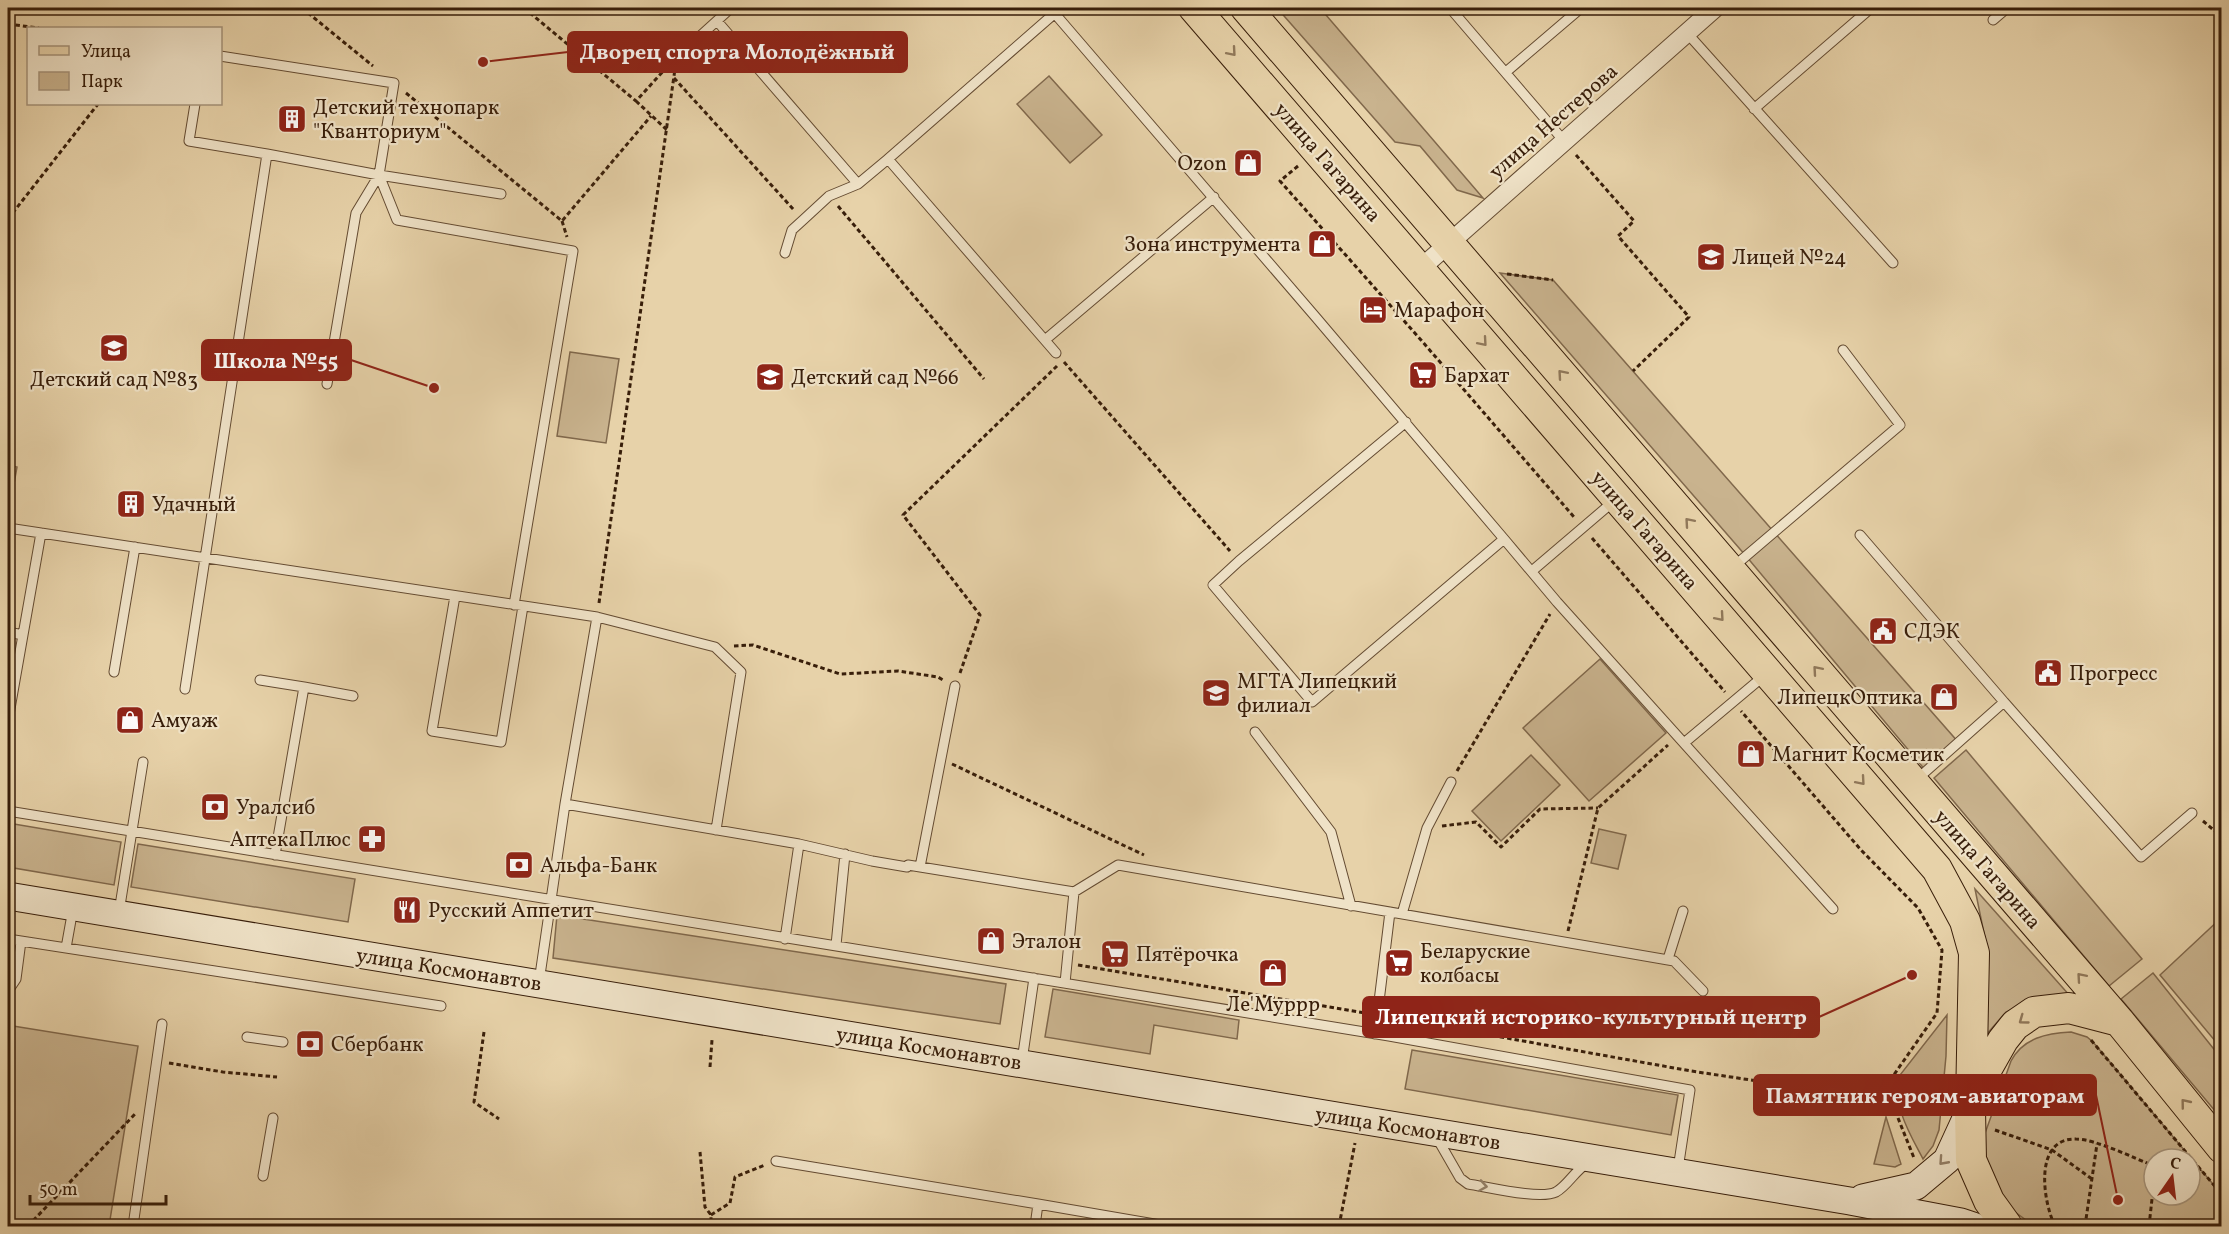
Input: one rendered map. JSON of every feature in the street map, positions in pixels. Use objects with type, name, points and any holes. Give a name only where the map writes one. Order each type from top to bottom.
[{"type":"main road","name":"улица Гагарина","points":[[1194,8],[1937,870],[1965,921],[1974,953],[1976,1114],[1971,1160],[1989,1202],[2007,1227]]},
{"type":"main road","name":"улица Гагарина","points":[[1246,8],[2119,1021],[2211,1159]]},
{"type":"main road","name":"улица Космонавтов","points":[[8,896],[1678,1172],[1850,1201],[1961,1222],[1973,1227]]},
{"type":"main road","points":[[1976,1114],[2003,1040],[2015,1025],[2034,1012],[2068,1008],[2119,1021]]},
{"type":"main road","name":"улица Космонавтов","points":[[1850,1201],[1916,1186],[1947,1160],[1976,1114]]},
{"type":"street","name":"улица Нестерова","points":[[1420,269],[1569,147],[1716,8]]},
{"type":"lane","points":[[677,57],[731,8]]},
{"type":"lane","points":[[1450,8],[1569,147]]},
{"type":"lane","points":[[1506,72],[1581,8]]},
{"type":"lane","points":[[1754,109],[1871,8]]},
{"type":"lane","points":[[1994,20],[2007,8]]},
{"type":"lane","points":[[785,253],[792,230],[829,196],[858,184],[1053,10],[1557,602],[1833,909]]},
{"type":"lane","points":[[717,21],[858,184]]},
{"type":"lane","points":[[1687,33],[1893,263]]},
{"type":"lane","points":[[222,56],[394,83],[379,175],[356,213],[327,384]]},
{"type":"lane","points":[[195,105],[189,141],[501,194]]},
{"type":"lane","points":[[185,689],[267,154]]},
{"type":"lane","points":[[888,159],[1056,353]]},
{"type":"lane","points":[[379,175],[397,220],[573,251],[519,605],[501,742],[432,731],[455,596]]},
{"type":"lane","points":[[1045,340],[1214,197]]},
{"type":"lane","points":[[1730,570],[1900,425],[1843,351]]},
{"type":"lane","points":[[1406,422],[1213,585],[1312,702],[1504,539]]},
{"type":"lane","points":[[1532,572],[1617,498]]},
{"type":"lane","points":[[8,528],[597,617],[715,647],[741,672],[716,831]]},
{"type":"lane","points":[[8,720],[10,686],[23,635],[41,533]]},
{"type":"lane","points":[[1860,535],[2141,857],[2193,813]]},
{"type":"lane","points":[[114,672],[135,548]]},
{"type":"lane","points":[[539,984],[565,804],[597,617]]},
{"type":"lane","points":[[8,632],[23,635]]},
{"type":"lane","points":[[1681,740],[1768,673]]},
{"type":"lane","points":[[260,680],[353,696]]},
{"type":"lane","points":[[920,867],[955,686]]},
{"type":"lane","points":[[274,855],[304,687]]},
{"type":"lane","points":[[1914,783],[2004,702]]},
{"type":"lane","points":[[1255,732],[1331,832],[1351,906]]},
{"type":"lane","points":[[118,914],[143,762]]},
{"type":"lane","points":[[1402,914],[1427,828],[1451,782]]},
{"type":"lane","points":[[565,804],[799,844],[872,861],[1074,892],[1118,865],[1668,959],[1674,961],[1703,992]]},
{"type":"lane","points":[[8,811],[1375,1034],[1690,1090],[1678,1172]]},
{"type":"lane","points":[[785,939],[799,844]]},
{"type":"lane","points":[[836,945],[845,854]]},
{"type":"lane","points":[[1065,983],[1074,892]]},
{"type":"lane","points":[[66,948],[74,907]]},
{"type":"lane","points":[[1668,959],[1683,911]]},
{"type":"lane","points":[[1375,1034],[1390,912]]},
{"type":"lane","points":[[8,939],[441,1005]]},
{"type":"lane","points":[[8,991],[16,979],[21,941]]},
{"type":"lane","points":[[1022,1064],[1034,978]]},
{"type":"lane","points":[[133,1227],[162,1024]]},
{"type":"lane","points":[[247,1037],[284,1042]]},
{"type":"lane","points":[[263,1176],[273,1118]]},
{"type":"lane","points":[[1431,1132],[1446,1150],[1460,1178],[1468,1184],[1543,1195],[1557,1191],[1578,1169],[1594,1159]]},
{"type":"lane","points":[[776,1161],[1166,1227]]},
{"type":"lane","points":[[1035,1227],[1038,1204]]},
{"type":"path","points":[[302,8],[562,221],[651,116]]},
{"type":"path","points":[[524,8],[636,101],[667,130]]},
{"type":"path","points":[[8,24],[31,27]]},
{"type":"path","points":[[636,101],[677,57]]},
{"type":"path","points":[[597,617],[677,57]]},
{"type":"path","points":[[674,78],[803,220]]},
{"type":"path","points":[[8,219],[97,105]]},
{"type":"path","points":[[1569,147],[1634,221],[1618,236],[1689,316],[1633,371]]},
{"type":"path","points":[[1298,166],[1280,181],[1421,340],[1861,850],[1918,908],[1942,950],[1937,1013],[1877,1099]]},
{"type":"path","points":[[829,196],[984,379]]},
{"type":"path","points":[[1500,273],[1553,280]]},
{"type":"path","points":[[715,647],[753,645],[840,674],[898,671],[938,677],[955,686],[980,615],[903,515],[1063,361],[1239,561]]},
{"type":"path","points":[[1451,782],[1557,602]]},
{"type":"path","points":[[1565,942],[1598,808],[1681,740]]},
{"type":"path","points":[[942,760],[1151,858]]},
{"type":"path","points":[[1427,828],[1476,822],[1501,847],[1540,809],[1598,808]]},
{"type":"path","points":[[2193,813],[2222,837]]},
{"type":"path","points":[[1067,964],[1378,1015],[1691,1071],[1877,1099],[1893,1108],[1915,1161]]},
{"type":"path","points":[[484,1032],[474,1102],[499,1119]]},
{"type":"path","points":[[2087,1037],[2211,1159],[2220,1198],[2216,1227]]},
{"type":"path","points":[[710,1067],[712,1040]]},
{"type":"path","points":[[156,1061],[223,1072],[277,1077]]},
{"type":"path","points":[[28,1227],[151,1097]]},
{"type":"path","points":[[1976,1114],[2052,1150],[2092,1179]]},
{"type":"path","points":[[2055,1227],[2050,1213],[2045,1173],[2052,1150],[2068,1139],[2084,1139],[2142,1161]]},
{"type":"path","points":[[1339,1227],[1355,1143]]},
{"type":"path","points":[[2085,1227],[2097,1144]]},
{"type":"path","points":[[700,1152],[705,1207],[711,1215],[711,1227]]},
{"type":"path","points":[[711,1215],[730,1203],[735,1177],[776,1161]]},
{"type":"path","points":[[2149,1227],[2151,1207]]},
{"type":"green space","points":[[1277,8],[1320,8],[1483,198],[1457,190],[1420,146],[1395,142]]},
{"type":"green space","points":[[1049,76],[1102,135],[1070,163],[1017,104]]},
{"type":"green space","points":[[1500,273],[1553,280],[1959,743],[1926,771],[1746,556]]},
{"type":"green space","points":[[570,352],[619,359],[606,443],[557,436]]},
{"type":"green space","points":[[8,465],[17,467],[9,511],[8,510]]},
{"type":"green space","points":[[1600,659],[1666,733],[1589,801],[1523,728]]},
{"type":"green space","points":[[1966,750],[2142,959],[2109,986],[1934,778]]},
{"type":"green space","points":[[1531,755],[1560,785],[1501,841],[1472,811]]},
{"type":"green space","points":[[8,823],[121,842],[114,885],[8,867]]},
{"type":"green space","points":[[1599,829],[1626,835],[1618,869],[1591,863]]},
{"type":"green space","points":[[138,844],[355,879],[348,922],[131,887]]},
{"type":"green space","points":[[1975,889],[2071,997],[2038,998],[2006,1012],[1986,1035],[1987,948]]},
{"type":"green space","points":[[557,915],[1006,984],[1000,1024],[553,958]]},
{"type":"green space","points":[[2221,918],[2221,1048],[2160,975]]},
{"type":"green space","points":[[2153,973],[2221,1058],[2221,1118],[2121,999]]},
{"type":"green space","points":[[1053,989],[1239,1020],[1237,1039],[1154,1025],[1150,1054],[1045,1037]]},
{"type":"green space","points":[[1947,1015],[1946,1056],[1939,1130],[1933,1146],[1923,1159],[1903,1118],[1898,1086],[1900,1075]]},
{"type":"green space","points":[[13,1026],[138,1046],[109,1226],[8,1226],[8,1062]]},
{"type":"green space","points":[[2071,1032],[2087,1037],[2182,1147],[2142,1147],[2142,1207],[2202,1207],[2202,1171],[2218,1190],[2220,1202],[2216,1226],[2034,1226],[2015,1212],[2002,1197],[1986,1162],[1984,1136],[2011,1061],[2022,1047],[2036,1038]]},
{"type":"green space","points":[[1412,1050],[1678,1095],[1671,1135],[1405,1089]]},
{"type":"green space","points":[[1886,1117],[1901,1164],[1895,1167],[1874,1164]]},
{"type":"place","name":"Дворец спорта Молодёжный","points":[[483,62]]},
{"type":"place","name":"Детский технопарк \"Кванториум\"","points":[[292,119]]},
{"type":"place","name":"Ozon","points":[[1248,163]]},
{"type":"place","name":"Зона инструмента","points":[[1322,244]]},
{"type":"place","name":"Лицей №24","points":[[1711,257]]},
{"type":"place","name":"Марафон","points":[[1373,310]]},
{"type":"place","name":"Детский сад №83","points":[[114,348]]},
{"type":"place","name":"Бархат","points":[[1423,375]]},
{"type":"place","name":"Детский сад №66","points":[[770,377]]},
{"type":"place","name":"Школа №55","points":[[434,388]]},
{"type":"place","name":"Удачный","points":[[131,504]]},
{"type":"place","name":"СДЭК","points":[[1883,631]]},
{"type":"place","name":"Прогресс","points":[[2048,673]]},
{"type":"place","name":"МГТА Липецкий филиал","points":[[1216,693]]},
{"type":"place","name":"ЛипецкОптика","points":[[1944,697]]},
{"type":"place","name":"Амуаж","points":[[130,720]]},
{"type":"place","name":"Магнит Косметик","points":[[1751,754]]},
{"type":"place","name":"Уралсиб","points":[[215,807]]},
{"type":"place","name":"АптекаПлюс","points":[[372,839]]},
{"type":"place","name":"Альфа-Банк","points":[[519,865]]},
{"type":"place","name":"Русский Аппетит","points":[[407,910]]},
{"type":"place","name":"Эталон","points":[[991,941]]},
{"type":"place","name":"Пятёрочка","points":[[1115,954]]},
{"type":"place","name":"Беларуские колбасы","points":[[1399,963]]},
{"type":"place","name":"Ле'Муррр","points":[[1273,973]]},
{"type":"place","name":"Липецкий историко-культурный центр","points":[[1912,975]]},
{"type":"place","name":"Сбербанк","points":[[310,1044]]},
{"type":"place","name":"Памятник героям-авиаторам","points":[[2118,1200]]}]
